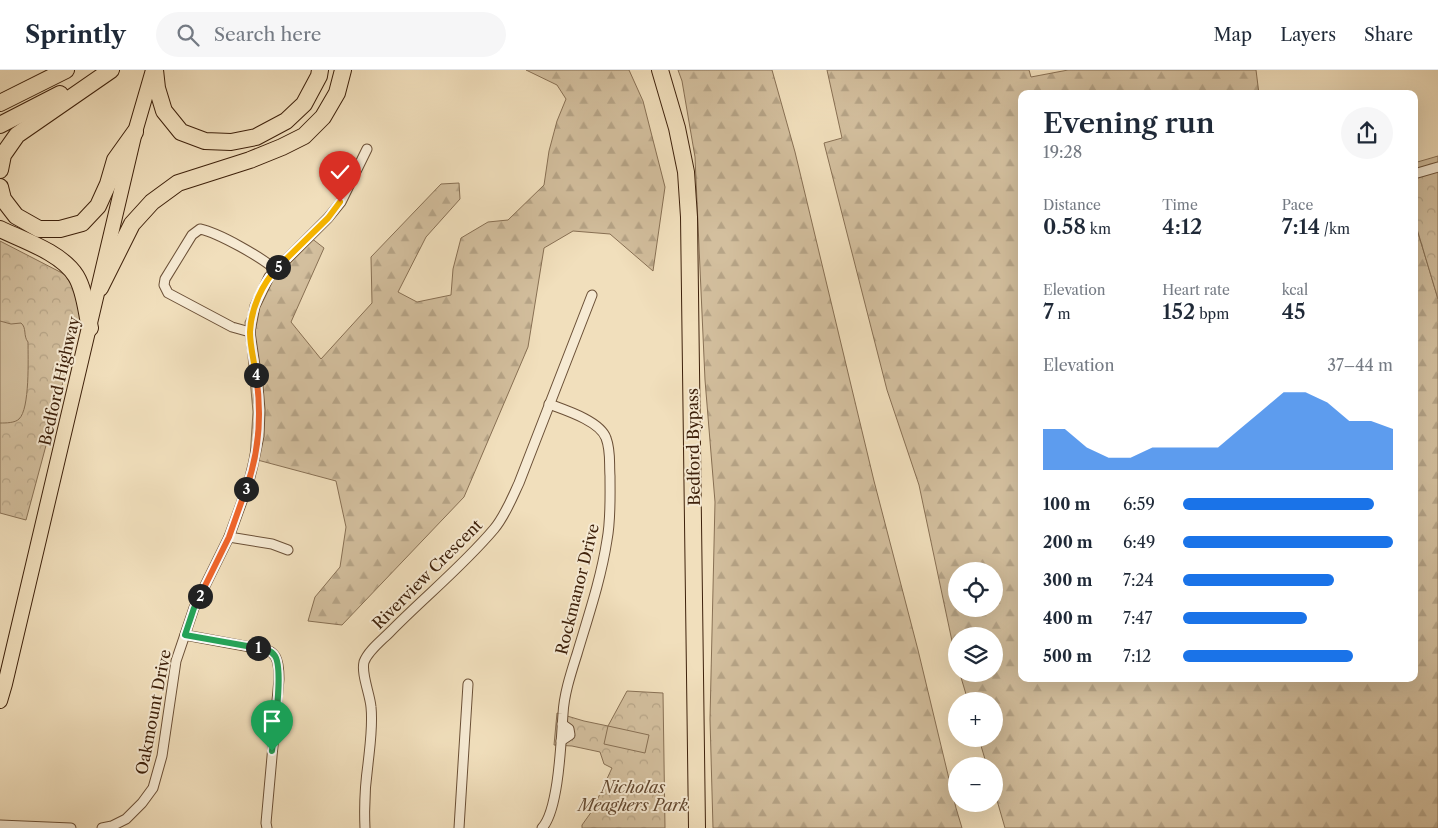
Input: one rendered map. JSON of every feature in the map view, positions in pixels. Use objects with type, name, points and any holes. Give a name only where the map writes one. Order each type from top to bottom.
[{"type":"highway","points":[[0,103],[66,70]]},
{"type":"highway","points":[[0,125],[107,70]]},
{"type":"highway","points":[[0,170],[3,155],[17,135],[111,70]]},
{"type":"highway","points":[[154,70],[164,112],[181,132],[206,141],[231,142],[256,137],[286,121],[304,104],[319,76],[320,70]]},
{"type":"highway","points":[[100,288],[132,224],[152,202],[178,183],[250,160],[304,136],[323,117],[336,93],[343,70]]},
{"type":"highway","name":"Bedford Bypass","points":[[652,70],[669,129],[676,169],[684,478],[687,828]]},
{"type":"highway","name":"Bedford Bypass","points":[[660,70],[677,128],[686,172],[689,217],[697,828]]},
{"type":"highway","points":[[0,187],[3,199],[16,216],[39,229],[60,229],[82,223],[98,206],[116,160],[135,132]]},
{"type":"highway","points":[[0,229],[48,252],[66,264],[76,276],[83,295],[90,328]]},
{"type":"main road","name":"Bedford Highway","points":[[0,701],[100,288],[135,132],[154,70]]},
{"type":"street","name":"Oakmount Drive","points":[[102,828],[112,826],[126,819],[142,804],[153,788],[162,756],[176,661],[194,608],[229,537],[248,486],[259,436],[260,410],[250,332],[254,306],[269,277],[328,218],[340,202],[367,149]]},
{"type":"street","points":[[1418,173],[1438,167]]},
{"type":"street","points":[[250,332],[232,328],[168,293],[164,285],[165,279],[192,235],[200,229],[209,231],[256,256],[276,270]]},
{"type":"street","name":"Riverview Crescent","points":[[365,828],[364,796],[371,736],[371,707],[364,670],[365,661],[370,652],[495,528],[506,512],[592,295]]},
{"type":"street","name":"Rockmanor Drive","points":[[542,828],[546,824],[554,803],[563,712],[569,683],[608,540],[610,509],[610,450],[605,436],[599,428],[589,421],[549,404]]},
{"type":"street","points":[[229,537],[272,544],[288,550]]},
{"type":"street","points":[[185,635],[266,649],[276,656],[279,679],[267,828]]},
{"type":"street","points":[[459,828],[468,684]]},
{"type":"street","points":[[0,825],[71,828]]},
{"type":"green space","points":[[526,70],[629,70],[643,101],[665,187],[653,271],[610,234],[573,231],[544,248],[528,347],[464,497],[342,625],[308,621],[315,597],[340,567],[346,527],[336,481],[250,458],[253,412],[245,322],[268,276],[306,234],[324,248],[291,322],[321,359],[372,303],[371,257],[441,184],[459,183],[460,199],[426,237],[398,292],[417,302],[451,295],[453,269],[461,238],[488,222],[508,220],[544,185],[549,151],[557,121],[566,99],[557,85]]},
{"type":"green space","points":[[678,70],[772,70],[795,152],[874,481],[948,775],[948,812],[957,812],[962,828],[713,828],[710,719],[715,502],[705,380],[695,157],[682,81]]},
{"type":"green space","points":[[827,70],[1029,70],[1031,77],[1068,70],[1256,70],[1258,90],[1018,90],[1018,682],[1418,682],[1418,232],[1438,299],[1438,828],[1005,828],[1000,812],[1003,812],[1003,757],[984,757],[981,747],[1003,747],[1003,692],[965,692],[962,682],[1003,682],[1003,627],[949,627],[919,485],[887,390],[824,143],[842,138]]},
{"type":"green space","points":[[1438,156],[1438,299],[1418,232],[1418,162]]},
{"type":"green space","points":[[0,241],[64,274],[76,291],[81,315],[26,520],[0,513]]},
{"type":"green space","points":[[0,321],[11,324],[21,323],[28,342],[28,383],[25,405],[19,419],[8,423],[0,423]]},
{"type":"green space","name":"Nicholas Meaghers Park","points":[[627,691],[663,693],[665,828],[582,828],[612,768],[604,764],[600,752],[572,746],[554,745],[557,713],[608,726]]},
{"type":"green space","points":[[608,726],[649,735],[645,753],[604,744]]},
{"type":"route","points":[[272,751],[279,679],[276,656],[266,649],[185,635],[194,608],[229,537],[248,486],[253,465],[259,436],[260,410],[250,332],[254,306],[269,277],[328,218],[340,202]]}]
